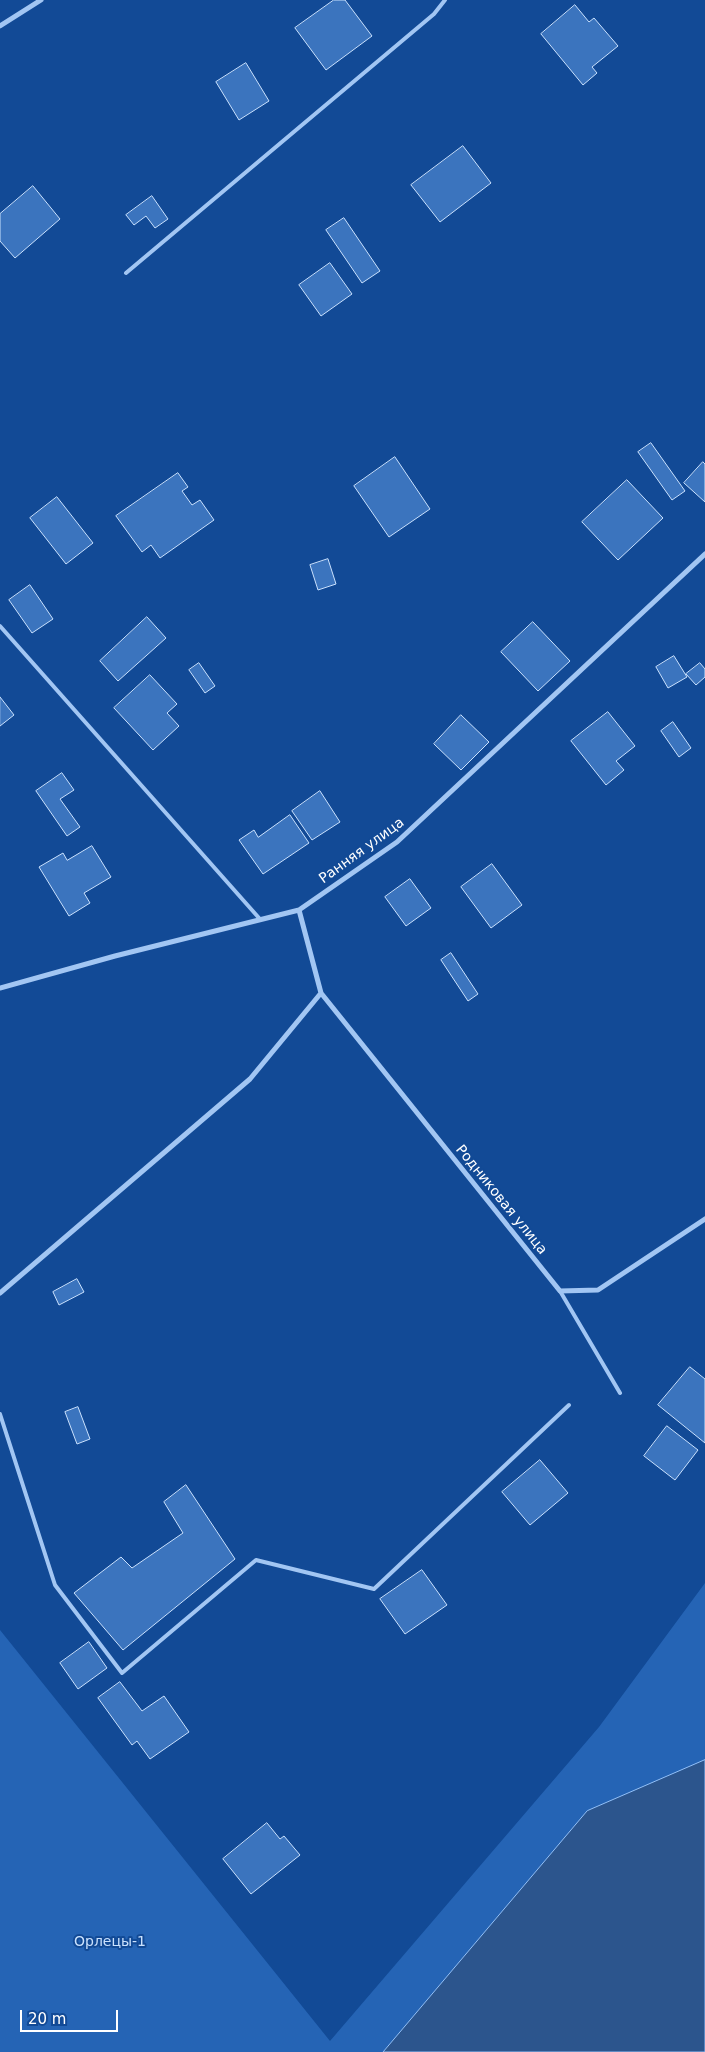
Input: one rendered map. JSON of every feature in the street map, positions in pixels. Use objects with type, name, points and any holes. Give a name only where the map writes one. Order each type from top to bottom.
[{"type":"street","points":[[0,26],[41,0]]},
{"type":"street","name":"Ранняя улица","points":[[0,988],[259,918],[299,910],[397,842],[705,554]]},
{"type":"street","points":[[0,1293],[250,1079],[321,993],[299,910]]},
{"type":"street","name":"Родниковая улица","points":[[321,993],[560,1291]]},
{"type":"street","points":[[560,1291],[598,1290],[705,1219]]},
{"type":"lane","points":[[126,273],[434,14],[445,0]]},
{"type":"lane","points":[[0,626],[259,918]]},
{"type":"lane","points":[[560,1291],[620,1393]]},
{"type":"lane","points":[[0,1414],[55,1585],[122,1673],[256,1560],[374,1589],[569,1405]]},
{"type":"green space","name":"Орлецы-1","points":[[705,1583],[705,1760],[587,1811],[383,2052],[0,2052],[0,1630],[330,2041],[599,1727]]},
{"type":"shaded area","points":[[705,1760],[705,2052],[383,2052],[587,1811]]},
{"type":"building","points":[[334,0],[345,0],[372,36],[326,70],[295,28]]},
{"type":"building","points":[[575,5],[589,22],[594,18],[618,46],[592,67],[597,73],[583,85],[541,34]]},
{"type":"building","points":[[246,63],[269,101],[239,120],[216,82]]},
{"type":"building","points":[[463,146],[491,183],[440,222],[411,185]]},
{"type":"building","points":[[33,186],[60,219],[15,258],[0,241],[0,214]]},
{"type":"building","points":[[152,196],[168,219],[155,228],[146,216],[134,225],[126,215]]},
{"type":"building","points":[[344,218],[380,271],[362,283],[326,230]]},
{"type":"building","points":[[330,263],[352,294],[321,316],[299,285]]},
{"type":"building","points":[[651,443],[685,491],[672,500],[638,452]]},
{"type":"building","points":[[395,457],[430,509],[389,537],[354,486]]},
{"type":"building","points":[[703,462],[705,464],[705,502],[684,483]]},
{"type":"building","points":[[178,473],[188,487],[182,491],[192,505],[200,500],[214,520],[160,558],[151,545],[142,552],[116,516]]},
{"type":"building","points":[[627,480],[663,518],[618,560],[582,522]]},
{"type":"building","points":[[57,497],[93,543],[66,564],[30,518]]},
{"type":"building","points":[[328,559],[336,584],[318,590],[310,565]]},
{"type":"building","points":[[30,585],[53,619],[32,633],[9,600]]},
{"type":"building","points":[[147,617],[166,638],[118,681],[100,661]]},
{"type":"building","points":[[533,622],[570,661],[538,691],[501,652]]},
{"type":"building","points":[[674,656],[687,677],[668,688],[656,667]]},
{"type":"building","points":[[199,663],[215,686],[205,693],[189,670]]},
{"type":"building","points":[[700,663],[705,669],[705,677],[696,685],[686,674]]},
{"type":"building","points":[[150,675],[177,704],[167,713],[179,726],[153,750],[114,708]]},
{"type":"building","points":[[0,697],[14,715],[0,726]]},
{"type":"building","points":[[608,712],[635,746],[616,761],[624,770],[606,785],[571,741]]},
{"type":"building","points":[[461,715],[489,742],[461,770],[434,744]]},
{"type":"building","points":[[673,722],[691,748],[679,757],[661,731]]},
{"type":"building","points":[[62,773],[74,790],[60,799],[80,827],[67,836],[36,791]]},
{"type":"building","points":[[320,791],[340,822],[312,840],[292,811]]},
{"type":"building","points":[[290,815],[309,843],[263,874],[239,840],[254,830],[258,837]]},
{"type":"building","points":[[92,846],[111,877],[84,893],[90,903],[69,916],[39,867],[63,853],[67,860]]},
{"type":"building","points":[[492,864],[522,905],[491,928],[461,887]]},
{"type":"building","points":[[410,879],[431,908],[406,926],[385,897]]},
{"type":"building","points":[[451,953],[478,994],[468,1001],[441,960]]},
{"type":"building","points":[[77,1279],[84,1292],[59,1305],[53,1292]]},
{"type":"building","points":[[690,1367],[705,1379],[705,1443],[658,1405]]},
{"type":"building","points":[[78,1407],[90,1439],[77,1444],[65,1412]]},
{"type":"building","points":[[667,1426],[698,1450],[675,1480],[644,1456]]},
{"type":"building","points":[[540,1460],[568,1493],[530,1525],[502,1492]]},
{"type":"building","points":[[186,1485],[235,1559],[123,1650],[74,1593],[121,1557],[132,1568],[183,1533],[164,1502]]},
{"type":"building","points":[[422,1570],[447,1605],[405,1634],[380,1599]]},
{"type":"building","points":[[89,1642],[107,1668],[78,1689],[60,1663]]},
{"type":"building","points":[[120,1682],[142,1711],[164,1696],[189,1732],[150,1759],[137,1741],[132,1745],[98,1698]]},
{"type":"building","points":[[267,1823],[280,1839],[284,1836],[300,1855],[251,1894],[223,1859]]}]
